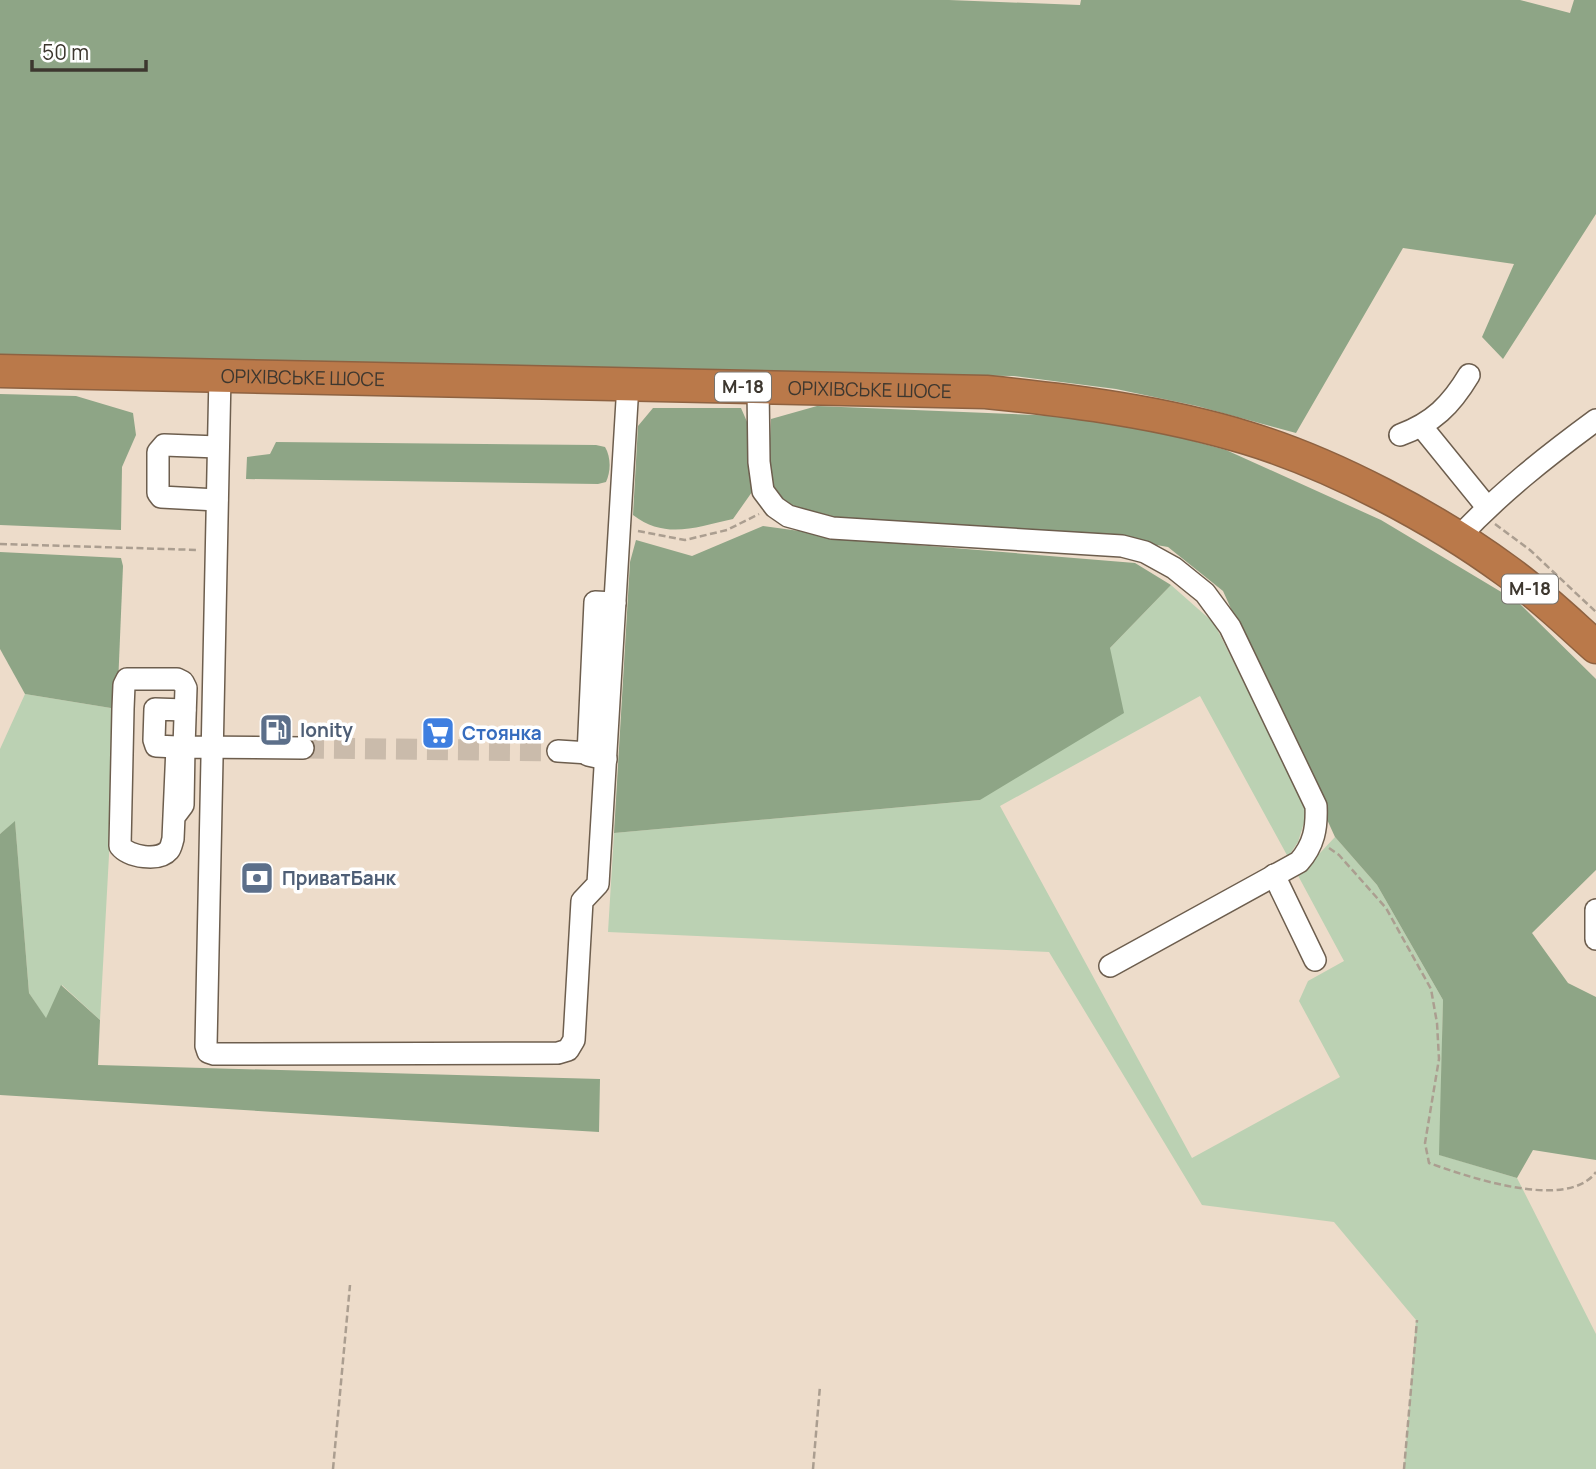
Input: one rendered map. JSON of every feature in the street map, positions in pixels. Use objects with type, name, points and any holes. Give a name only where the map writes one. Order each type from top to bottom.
[{"type":"highway","name":"ОРІХІВСЬКЕ ШОСЕ","points":[[0,371],[986,392],[1072,400],[1187,422],[1248,438],[1306,458],[1384,496],[1458,538]]},
{"type":"highway","name":"М-18","points":[[1458,538],[1507,570],[1548,602],[1596,647]]},
{"type":"lane","points":[[1400,435],[1422,427],[1455,397],[1468,374]]},
{"type":"lane","points":[[219,375],[206,1046],[208,1052],[214,1054],[558,1053],[568,1050],[574,1040],[582,901],[598,884],[598,756],[605,603],[620,527],[628,384]]},
{"type":"lane","points":[[758,387],[759,462],[763,491],[775,507],[801,521],[832,528],[1122,545],[1145,552],[1174,568],[1205,593],[1230,627],[1316,806],[1317,828],[1308,850],[1299,862],[1110,966]]},
{"type":"lane","points":[[1458,538],[1484,510],[1546,457],[1596,420]]},
{"type":"lane","points":[[1422,427],[1484,510]]},
{"type":"lane","points":[[217,500],[161,497],[158,493],[158,453],[164,445],[218,447]]},
{"type":"lane","points":[[127,678],[157,678],[177,679],[183,682],[186,688],[185,710],[175,748],[173,839],[170,849],[163,854],[132,855],[120,846],[124,685],[127,678]]},
{"type":"lane","points":[[157,678],[154,740],[175,748]]},
{"type":"lane","points":[[123,709],[185,710]]},
{"type":"lane","points":[[122,744],[175,748],[303,748]]},
{"type":"lane","points":[[558,751],[598,756]]},
{"type":"lane","points":[[1274,875],[1315,960]]},
{"type":"lane","points":[[1596,910],[1596,939]]},
{"type":"path","points":[[620,527],[685,540],[727,530],[775,507]]},
{"type":"path","points":[[1484,510],[1596,612]]},
{"type":"path","points":[[0,544],[216,551]]},
{"type":"path","points":[[1314,836],[1339,855],[1386,908],[1431,989],[1437,1023],[1439,1059],[1425,1143],[1429,1163],[1477,1180],[1530,1190],[1571,1189],[1592,1178],[1596,1172]]},
{"type":"path","points":[[333,1469],[350,1285]]},
{"type":"path","points":[[1404,1469],[1417,1320]]},
{"type":"path","points":[[813,1469],[820,1386]]},
{"type":"green space","points":[[0,0],[949,0],[1080,5],[1081,0],[1520,0],[1570,13],[1574,0],[1596,0],[1596,214],[1503,359],[1482,337],[1514,264],[1403,248],[1296,433],[1197,406],[1116,389],[1014,376],[0,363]]},
{"type":"green space","points":[[0,394],[76,396],[133,413],[136,435],[122,467],[121,530],[0,525]]},
{"type":"green space","points":[[817,406],[1109,418],[1226,450],[1381,520],[1518,602],[1596,679],[1596,870],[1532,933],[1568,983],[1596,997],[1596,1160],[1533,1150],[1517,1178],[1439,1155],[1443,1000],[1377,885],[1335,837],[1223,591],[1168,547],[1098,535],[819,519],[787,504],[768,478],[771,419]]},
{"type":"green space","points":[[653,408],[741,408],[751,431],[752,492],[733,519],[694,528],[669,529],[645,523],[633,515],[638,426]]},
{"type":"green space","points":[[276,442],[596,445],[605,447],[609,469],[606,482],[598,484],[246,479],[247,457],[270,454]]},
{"type":"green space","points":[[763,526],[880,542],[1135,563],[1171,585],[1110,648],[1124,713],[980,800],[614,833],[630,562],[636,540],[692,556]]},
{"type":"green space","points":[[0,552],[121,558],[123,566],[117,709],[25,694],[0,649]]},
{"type":"green space","points":[[1171,585],[1214,623],[1308,810],[1298,842],[1288,857],[1200,696],[1000,806],[1192,1158],[1340,1077],[1299,1001],[1308,981],[1344,961],[1295,870],[1319,854],[1335,837],[1377,885],[1443,1000],[1440,1155],[1517,1178],[1596,1334],[1596,1469],[1404,1469],[1416,1320],[1334,1222],[1202,1205],[1049,952],[608,932],[614,833],[980,800],[1110,648]]},
{"type":"green space","points":[[25,694],[117,709],[100,1020],[62,985],[46,1019],[29,993],[15,822],[0,834],[0,749]]},
{"type":"green space","points":[[15,821],[29,993],[46,1018],[61,985],[100,1020],[98,1065],[600,1079],[599,1132],[0,1095],[0,834]]},
{"type":"tunnel","points":[[303,748],[558,751]]},
{"type":"place","name":"Ionity","points":[[276,730]]},
{"type":"place","name":"Стоянка","points":[[438,733]]},
{"type":"place","name":"ПриватБанк","points":[[257,878]]}]
